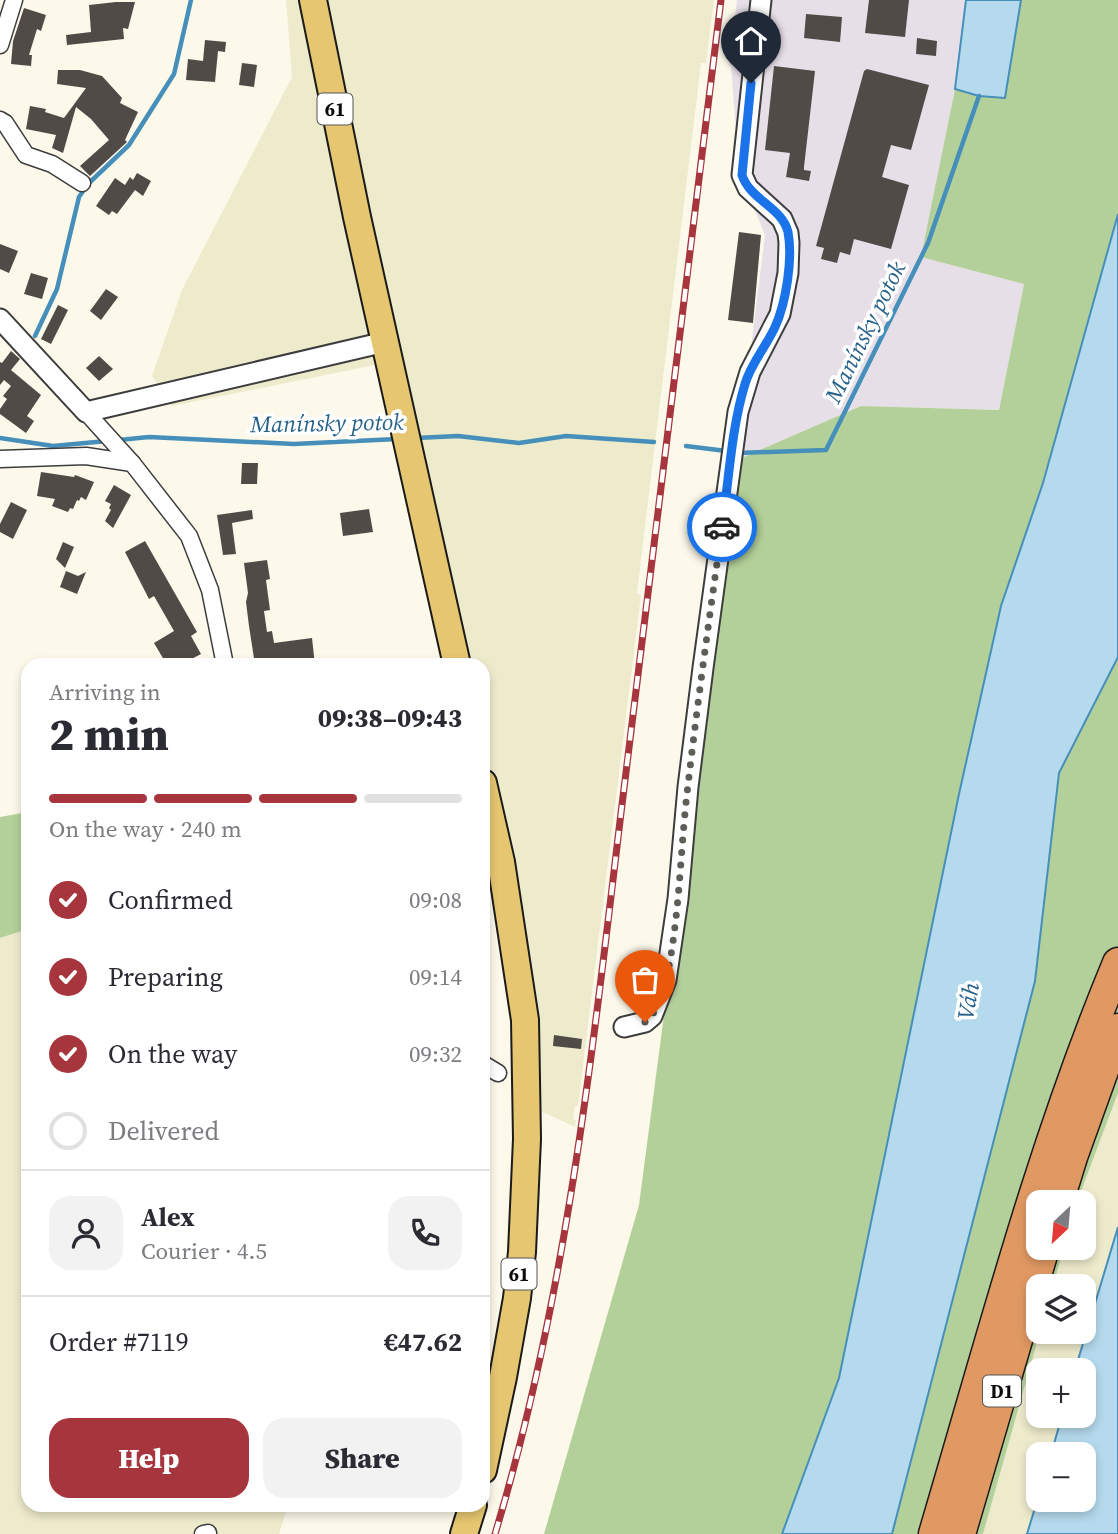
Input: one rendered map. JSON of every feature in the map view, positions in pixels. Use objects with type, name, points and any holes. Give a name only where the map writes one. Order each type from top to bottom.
[{"type":"highway","name":"D1","points":[[934,1534],[1050,1148],[1118,963]]},
{"type":"highway","points":[[1062,1190],[1118,1029]]},
{"type":"highway","name":"D1","points":[[960,1534],[1040,1260]]},
{"type":"main road","name":"61","points":[[313,0],[384,342],[455,658]]},
{"type":"main road","name":"61","points":[[490,814],[501,862],[525,1020],[527,1128],[525,1205],[517,1298],[490,1437]]},
{"type":"main road","points":[[464,1534],[471,1512]]},
{"type":"street","points":[[0,45],[14,0]]},
{"type":"street","points":[[624,1027],[645,1022],[652,1016],[666,980],[678,899],[688,787],[735,437],[746,383],[780,314],[788,273],[789,243],[785,225],[777,214],[748,188],[742,175],[761,0]]},
{"type":"street","points":[[0,120],[5,122],[26,155],[52,164],[82,183]]},
{"type":"street","points":[[0,319],[132,463],[189,536],[210,590],[224,658]]},
{"type":"street","points":[[86,412],[384,342]]},
{"type":"street","points":[[0,459],[86,456],[132,463]]},
{"type":"street","points":[[490,1068],[498,1073]]},
{"type":"shaded area","points":[[286,0],[714,0],[706,63],[701,63],[637,593],[641,595],[578,1106],[575,1106],[573,1119],[576,1120],[575,1127],[541,1111],[490,882],[490,658],[440,658],[375,365],[172,406],[152,376],[182,290],[292,77]]},
{"type":"shaded area","points":[[737,0],[966,0],[955,89],[922,257],[1024,284],[999,410],[861,406],[737,460],[765,235],[739,172],[729,65]]},
{"type":"shaded area","points":[[21,931],[21,1512],[286,1512],[279,1534],[0,1534],[0,938]]},
{"type":"shaded area","points":[[1118,1093],[1118,1227],[1096,1300],[1096,1274],[1056,1274],[1061,1260],[1096,1260],[1096,1190],[1082,1190]]},
{"type":"shaded area","points":[[1037,1344],[1083,1344],[1079,1358],[1033,1358]]},
{"type":"shaded area","points":[[1026,1382],[1026,1428],[1059,1428],[1054,1442],[1026,1442],[1026,1512],[1034,1512],[1027,1534],[983,1534]]},
{"type":"green space","points":[[1021,0],[1118,0],[1118,214],[1043,483],[1001,606],[959,794],[839,1378],[782,1534],[544,1534],[639,1205],[737,460],[861,406],[999,410],[1024,284],[921,257],[955,89],[1005,98]]},
{"type":"green space","points":[[1118,657],[1118,1093],[1082,1190],[1026,1190],[1026,1260],[1061,1260],[1056,1274],[1026,1274],[1026,1344],[1037,1344],[1033,1358],[1026,1358],[1026,1382],[983,1534],[892,1534],[1035,981],[1059,773]]},
{"type":"green space","points":[[21,813],[21,931],[0,938],[0,817]]},
{"type":"water","points":[[966,0],[1021,0],[1005,98],[979,96],[955,89]]},
{"type":"water","name":"Váh","points":[[1118,214],[1118,657],[1059,773],[1035,981],[892,1534],[782,1534],[839,1378],[959,794],[1001,606],[1043,483]]},
{"type":"water","points":[[1118,1227],[1118,1534],[1027,1534],[1034,1512],[1096,1512],[1096,1442],[1054,1442],[1059,1428],[1096,1428],[1096,1358],[1079,1358],[1083,1344],[1096,1344],[1096,1300]]},
{"type":"building","points":[[869,0],[909,0],[905,37],[865,33]]},
{"type":"building","points":[[135,2],[128,29],[123,28],[124,39],[67,45],[66,35],[91,32],[89,5]]},
{"type":"building","points":[[24,8],[46,15],[41,31],[37,29],[29,55],[32,55],[31,66],[11,64],[13,41]]},
{"type":"building","points":[[806,14],[842,17],[840,42],[804,38]]},
{"type":"building","points":[[917,38],[937,41],[936,56],[916,54]]},
{"type":"building","points":[[205,40],[226,42],[225,52],[218,51],[215,82],[186,80],[188,59],[203,61]]},
{"type":"building","points":[[242,63],[257,65],[254,87],[239,85]]},
{"type":"building","points":[[774,66],[815,71],[804,167],[804,170],[811,171],[809,181],[786,177],[790,153],[765,150]]},
{"type":"building","points":[[867,69],[929,85],[911,150],[891,145],[882,177],[909,185],[891,249],[854,239],[850,255],[840,252],[837,263],[821,259],[824,248],[816,246],[864,71]]},
{"type":"building","points":[[58,70],[80,70],[102,76],[122,98],[120,103],[138,112],[125,140],[127,142],[90,176],[80,166],[109,140],[91,119],[76,107],[63,153],[52,148],[56,135],[26,129],[30,106],[46,109],[45,112],[64,118],[86,88],[57,84]]},
{"type":"building","points":[[137,173],[151,181],[143,196],[135,190],[117,214],[112,211],[109,215],[96,206],[115,178],[125,185],[130,177],[133,180]]},
{"type":"building","points":[[739,232],[761,235],[753,323],[728,320]]},
{"type":"building","points":[[0,244],[18,251],[9,273],[0,269]]},
{"type":"building","points":[[31,273],[48,278],[42,299],[24,294]]},
{"type":"building","points":[[106,289],[118,297],[101,320],[90,311]]},
{"type":"building","points":[[58,305],[68,310],[51,344],[41,339]]},
{"type":"building","points":[[11,351],[20,359],[11,370],[41,395],[27,416],[34,421],[26,433],[0,414],[0,409],[7,399],[3,396],[11,386],[4,380],[0,385],[0,362],[2,363]]},
{"type":"building","points":[[99,356],[113,369],[99,381],[86,368]]},
{"type":"building","points":[[242,463],[258,463],[257,484],[241,484]]},
{"type":"building","points":[[41,472],[75,475],[94,482],[86,500],[81,497],[68,512],[52,506],[55,499],[37,496]]},
{"type":"building","points":[[114,485],[131,495],[113,528],[105,521],[111,504],[105,501]]},
{"type":"building","points":[[11,502],[27,510],[13,539],[0,532],[0,524]]},
{"type":"building","points":[[369,509],[373,532],[343,536],[340,513]]},
{"type":"building","points":[[252,510],[253,519],[232,523],[236,554],[223,555],[217,515]]},
{"type":"building","points":[[145,541],[197,632],[191,636],[201,654],[193,658],[163,658],[154,643],[174,631],[154,596],[149,599],[125,552]]},
{"type":"building","points":[[63,542],[74,547],[65,568],[56,559]]},
{"type":"building","points":[[267,560],[270,579],[266,580],[270,610],[264,611],[267,632],[272,631],[274,643],[312,638],[314,658],[254,658],[244,563]]},
{"type":"building","points":[[66,571],[78,576],[86,572],[77,594],[60,587]]},
{"type":"building","points":[[554,1035],[582,1039],[581,1049],[553,1046]]},
{"type":"waterway","points":[[35,336],[57,289],[79,197],[88,184],[129,145],[174,74],[191,0]]},
{"type":"waterway","name":"Manínsky potok","points":[[738,453],[826,450],[928,243],[979,96]]},
{"type":"waterway","name":"Manínsky potok","points":[[416,438],[458,436],[519,443],[566,436],[654,442]]},
{"type":"waterway","name":"Manínsky potok","points":[[119,440],[149,437],[294,444],[397,439]]},
{"type":"waterway","name":"Manínsky potok","points":[[0,438],[53,446],[107,441]]},
{"type":"waterway","name":"Manínsky potok","points":[[686,446],[726,451]]},
{"type":"railway","points":[[495,1534],[541,1356],[574,1176],[599,995],[721,0]]},
{"type":"way so far","points":[[645,1022],[657,1007],[666,980],[722,527]]},
{"type":"route","points":[[722,527],[738,412],[754,364],[775,328],[788,273],[789,243],[785,225],[777,214],[753,194],[742,175],[751,83]]}]
